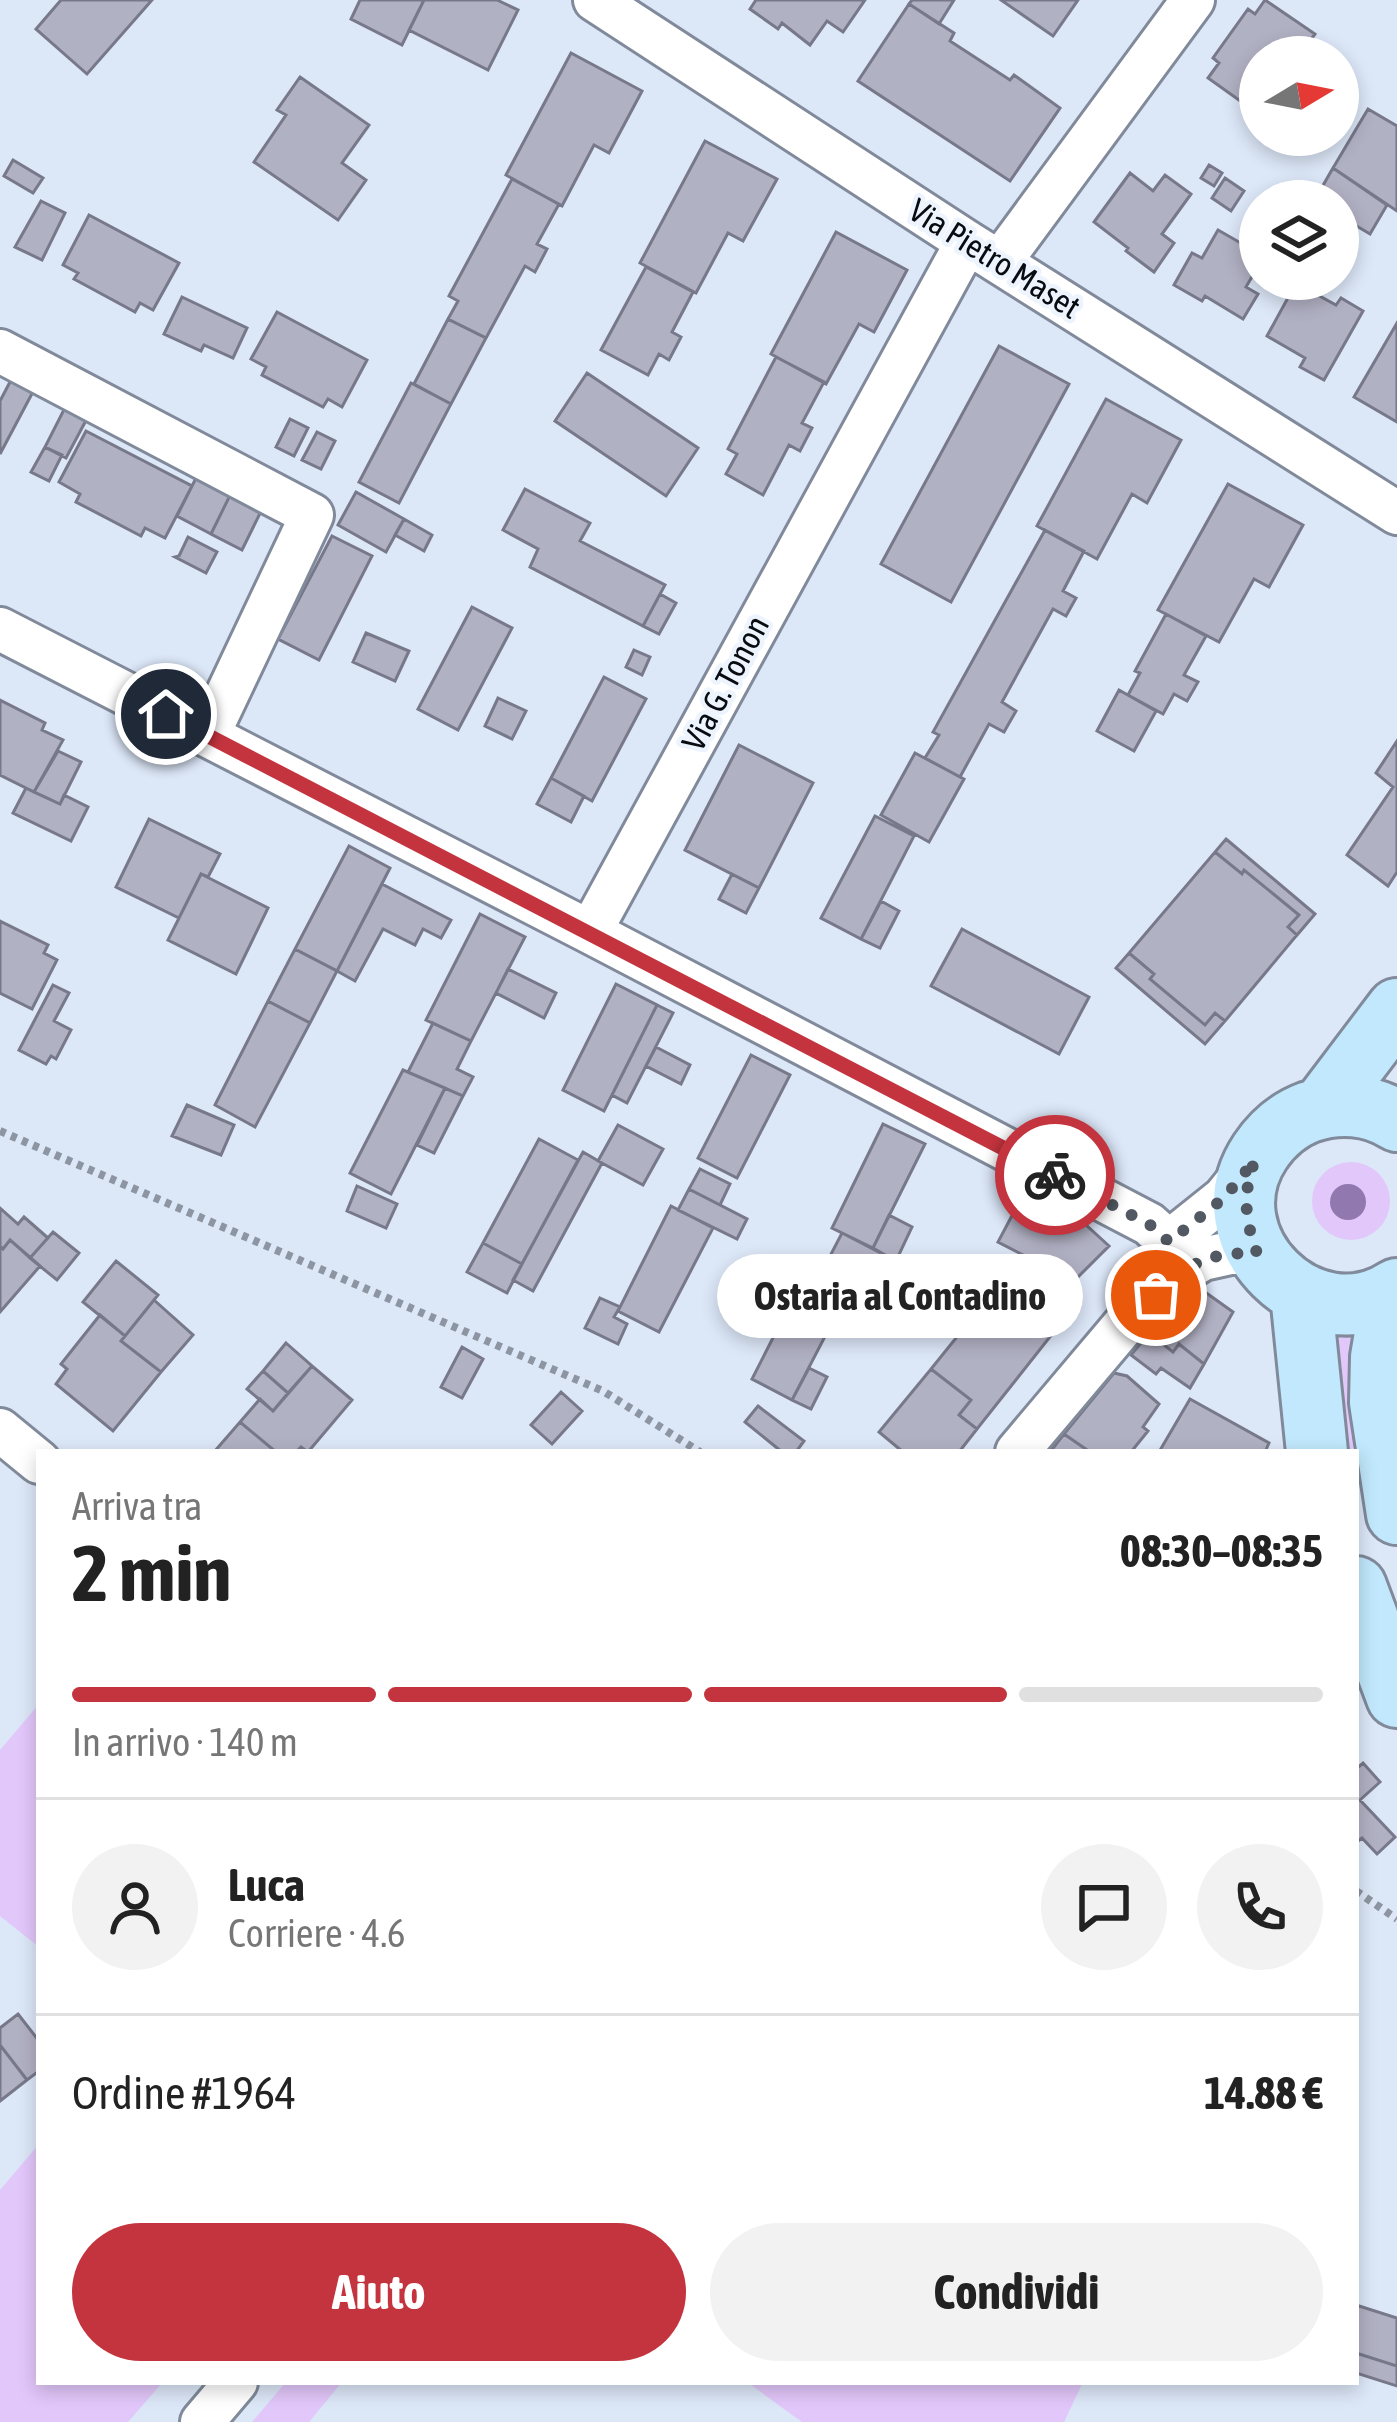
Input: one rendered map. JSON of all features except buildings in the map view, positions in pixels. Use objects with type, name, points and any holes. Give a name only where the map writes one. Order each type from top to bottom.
[{"type":"street","name":"Via Pietro Maset","points":[[596,0],[1397,513]]},
{"type":"street","points":[[984,252],[1192,0]]},
{"type":"street","name":"Via G. Tonon","points":[[590,932],[860,434],[984,252]]},
{"type":"street","points":[[0,351],[312,514],[208,735]]},
{"type":"street","points":[[0,629],[1149,1224],[1169,1242]]},
{"type":"street","points":[[1322,1108],[1397,1010]]},
{"type":"street","points":[[1130,1318],[1139,1291],[1169,1242],[1224,1198],[1280,1129],[1300,1116],[1342,1105],[1363,1107],[1397,1121]]},
{"type":"street","points":[[1255,1160],[1247,1181],[1248,1228],[1257,1253],[1275,1277],[1301,1294],[1342,1305],[1368,1302],[1394,1291]]},
{"type":"street","points":[[1020,1449],[1130,1318],[1181,1272],[1203,1258],[1257,1253]]},
{"type":"street","points":[[1394,1291],[1370,1460],[1397,1514]]},
{"type":"street","points":[[1301,1294],[1317,1449]]},
{"type":"street","points":[[0,1430],[36,1460]]},
{"type":"street","points":[[1359,1595],[1397,1697]]},
{"type":"street","points":[[202,2422],[233,2385]]},
{"type":"path","points":[[0,1132],[603,1390],[695,1449]]},
{"type":"path","points":[[1359,1893],[1397,1919]]},
{"type":"shaded area","points":[[1351,1162],[1379,1173],[1390,1201],[1379,1229],[1351,1240],[1323,1229],[1312,1201],[1323,1173]]},
{"type":"shaded area","points":[[1331,1324],[1365,1325],[1359,1439],[1352,1449],[1338,1449]]},
{"type":"shaded area","points":[[36,1708],[36,1945],[0,1916],[0,1750]]},
{"type":"shaded area","points":[[36,2148],[36,2385],[160,2385],[128,2422],[0,2422],[0,2190]]},
{"type":"shaded area","points":[[283,2385],[340,2385],[309,2422],[252,2422]]},
{"type":"shaded area","points":[[751,2385],[1082,2385],[1064,2422],[802,2422]]},
{"type":"way so far","points":[[1055,1175],[1149,1224],[1169,1242],[1224,1198],[1255,1160],[1245,1202],[1257,1253],[1203,1258],[1156,1295]]},
{"type":"place","name":"Ostaria al Contadino","points":[[1156,1295]]},
{"type":"route","points":[[166,714],[1055,1175]]}]
